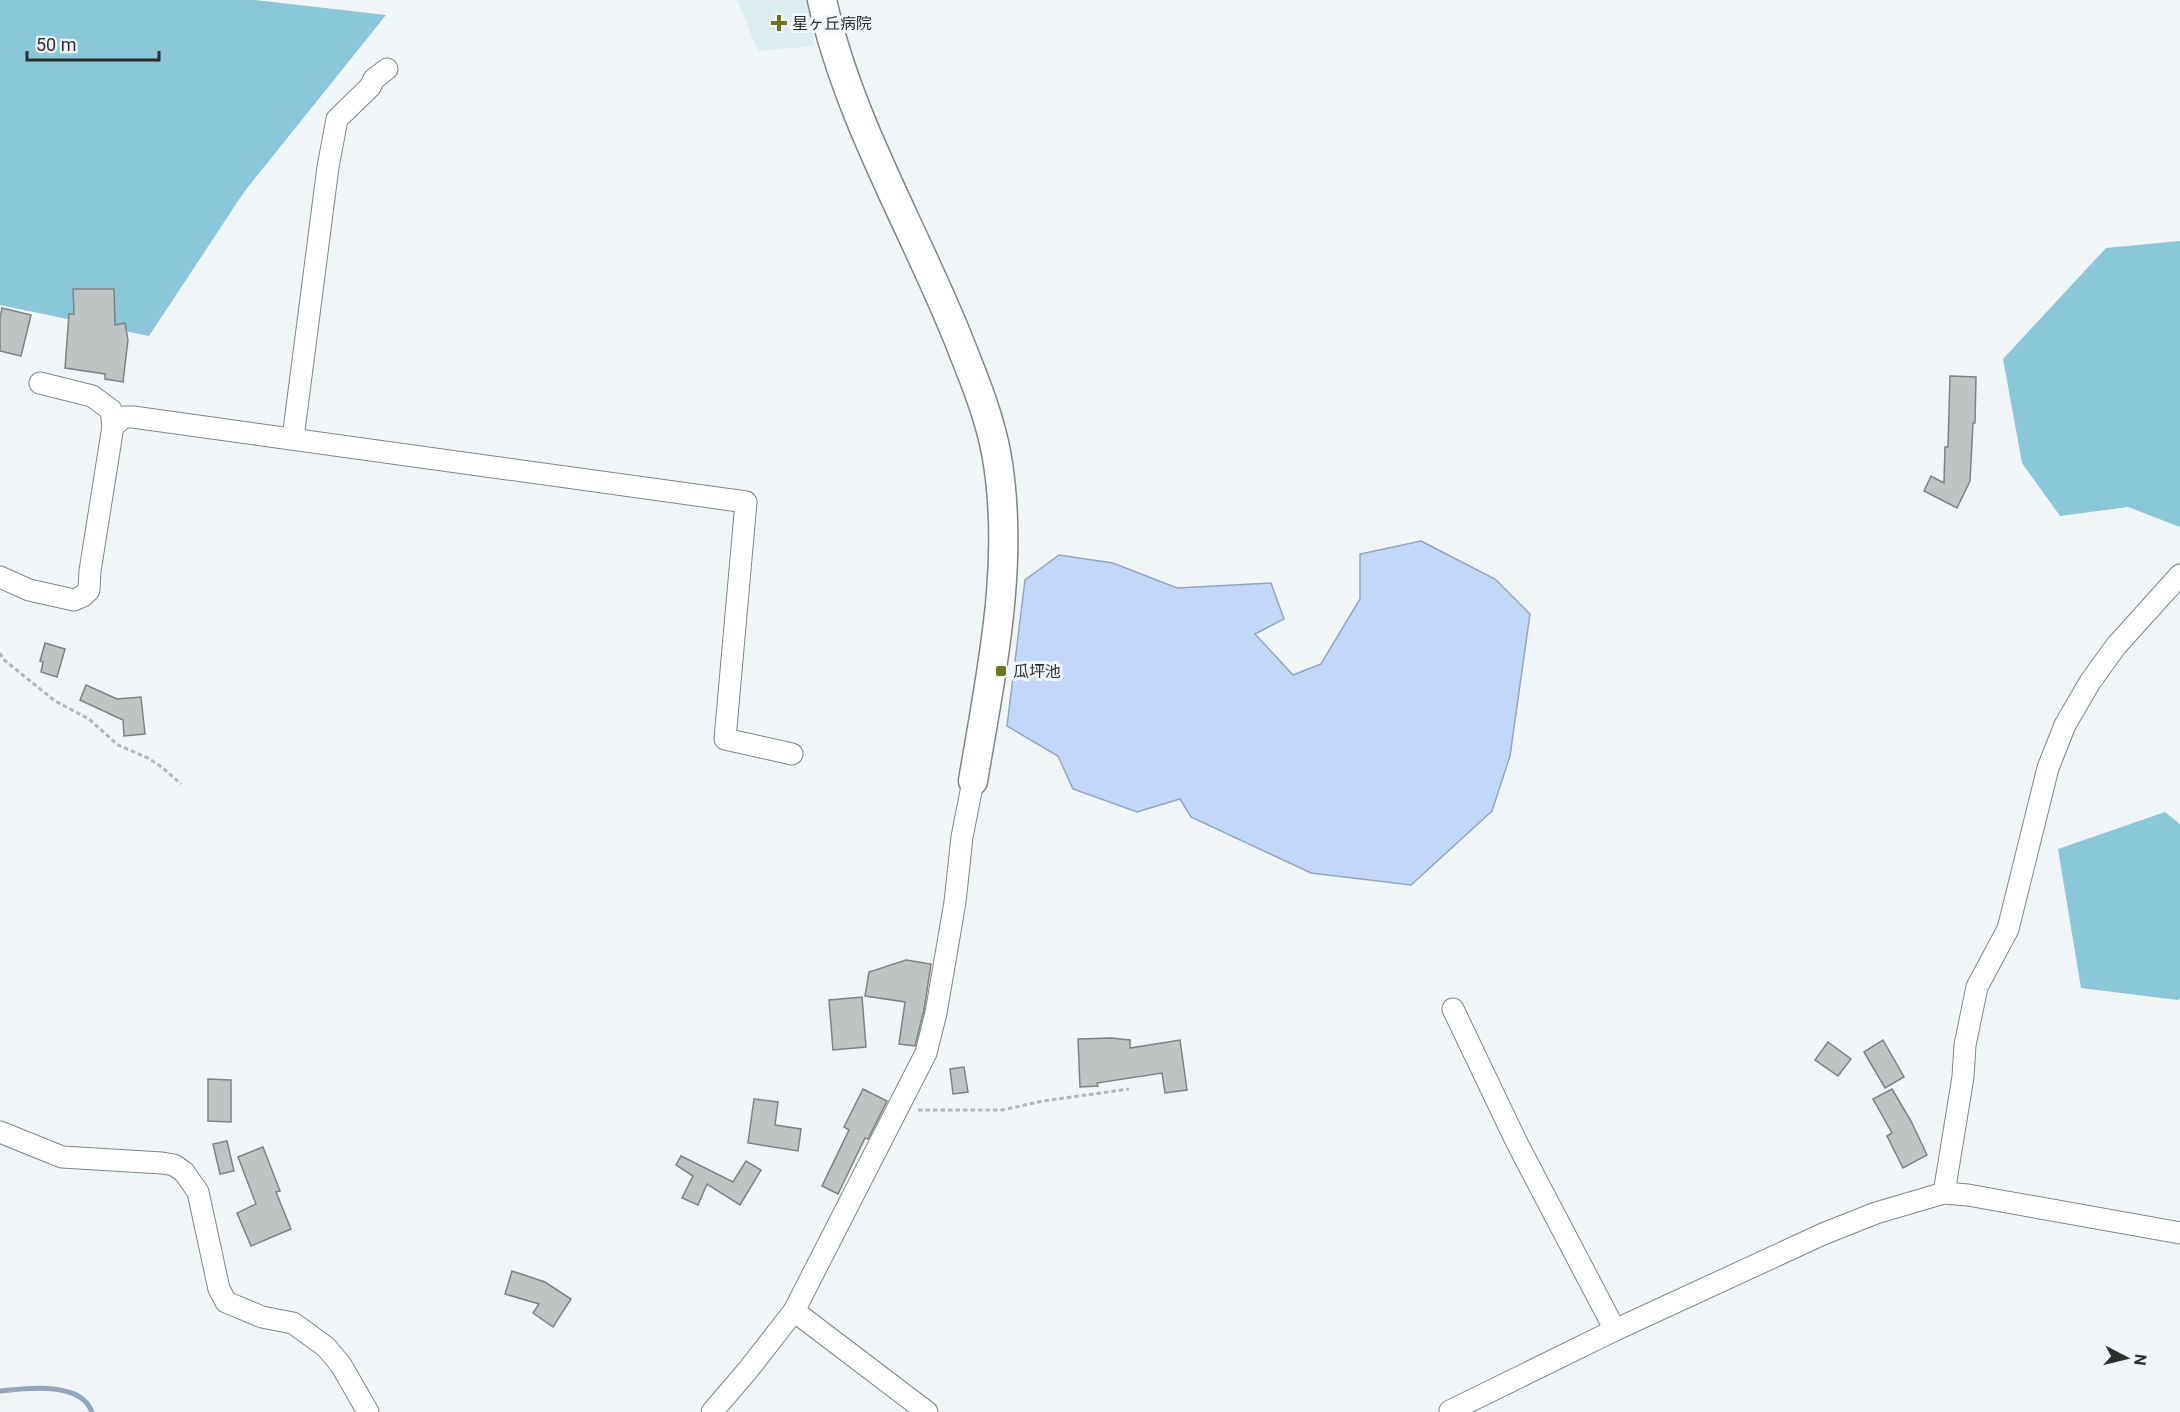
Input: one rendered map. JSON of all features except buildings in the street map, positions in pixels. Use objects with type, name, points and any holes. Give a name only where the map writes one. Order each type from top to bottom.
[{"type":"street","points":[[712,1412],[794,1311],[926,1053],[932,1034],[955,902],[962,837],[974,781],[996,642],[1005,547],[996,453],[985,405],[862,124],[830,38],[822,0]]},
{"type":"street","points":[[293,438],[328,166],[337,119],[370,87],[374,79],[387,69]]},
{"type":"street","points":[[0,577],[29,590],[74,600],[83,596],[88,590],[113,426],[111,410],[92,396],[39,384]]},
{"type":"street","points":[[113,426],[124,417],[133,417],[746,502],[725,740],[792,754]]},
{"type":"street","points":[[1944,1193],[1963,1077],[1965,1045],[1977,987],[2008,929],[2048,768],[2065,725],[2090,682],[2116,646],[2180,575]]},
{"type":"street","points":[[1453,1009],[1517,1143],[1615,1330]]},
{"type":"street","points":[[0,1131],[62,1157],[162,1163],[174,1165],[184,1172],[198,1192],[219,1289],[226,1302],[262,1317],[293,1323],[326,1347],[341,1365],[368,1412]]},
{"type":"street","points":[[1450,1412],[1615,1330],[1823,1234],[1876,1213],[1944,1193],[1968,1195],[2180,1233]]},
{"type":"street","points":[[794,1311],[927,1412]]},
{"type":"path","points":[[0,653],[3,659],[55,701],[89,719],[118,745],[148,758],[181,784]]},
{"type":"path","points":[[898,1108],[1002,1110],[1043,1101],[1129,1089]]},
{"type":"shaded area","points":[[0,0],[255,0],[386,15],[244,192],[149,336],[0,305]]},
{"type":"shaded area","name":"星ヶ丘病院","points":[[737,0],[810,0],[814,46],[758,51]]},
{"type":"shaded area","points":[[2180,241],[2180,527],[2128,507],[2060,516],[2022,463],[2003,359],[2106,248]]},
{"type":"shaded area","name":"瓜坪池","points":[[1421,541],[1495,579],[1530,614],[1510,756],[1492,811],[1411,885],[1311,873],[1191,817],[1180,799],[1137,812],[1073,789],[1058,756],[1007,726],[1025,580],[1059,555],[1113,563],[1177,588],[1271,583],[1284,619],[1255,634],[1293,675],[1321,664],[1360,599],[1360,554]]},
{"type":"shaded area","points":[[2165,812],[2180,824],[2180,998],[2178,1000],[2081,988],[2058,849]]},
{"type":"waterway","points":[[0,1391],[38,1388],[65,1391],[77,1395],[86,1402],[92,1412]]},
{"type":"place","name":"星ヶ丘病院","points":[[779,23]]},
{"type":"place","name":"瓜坪池","points":[[1001,671]]}]
